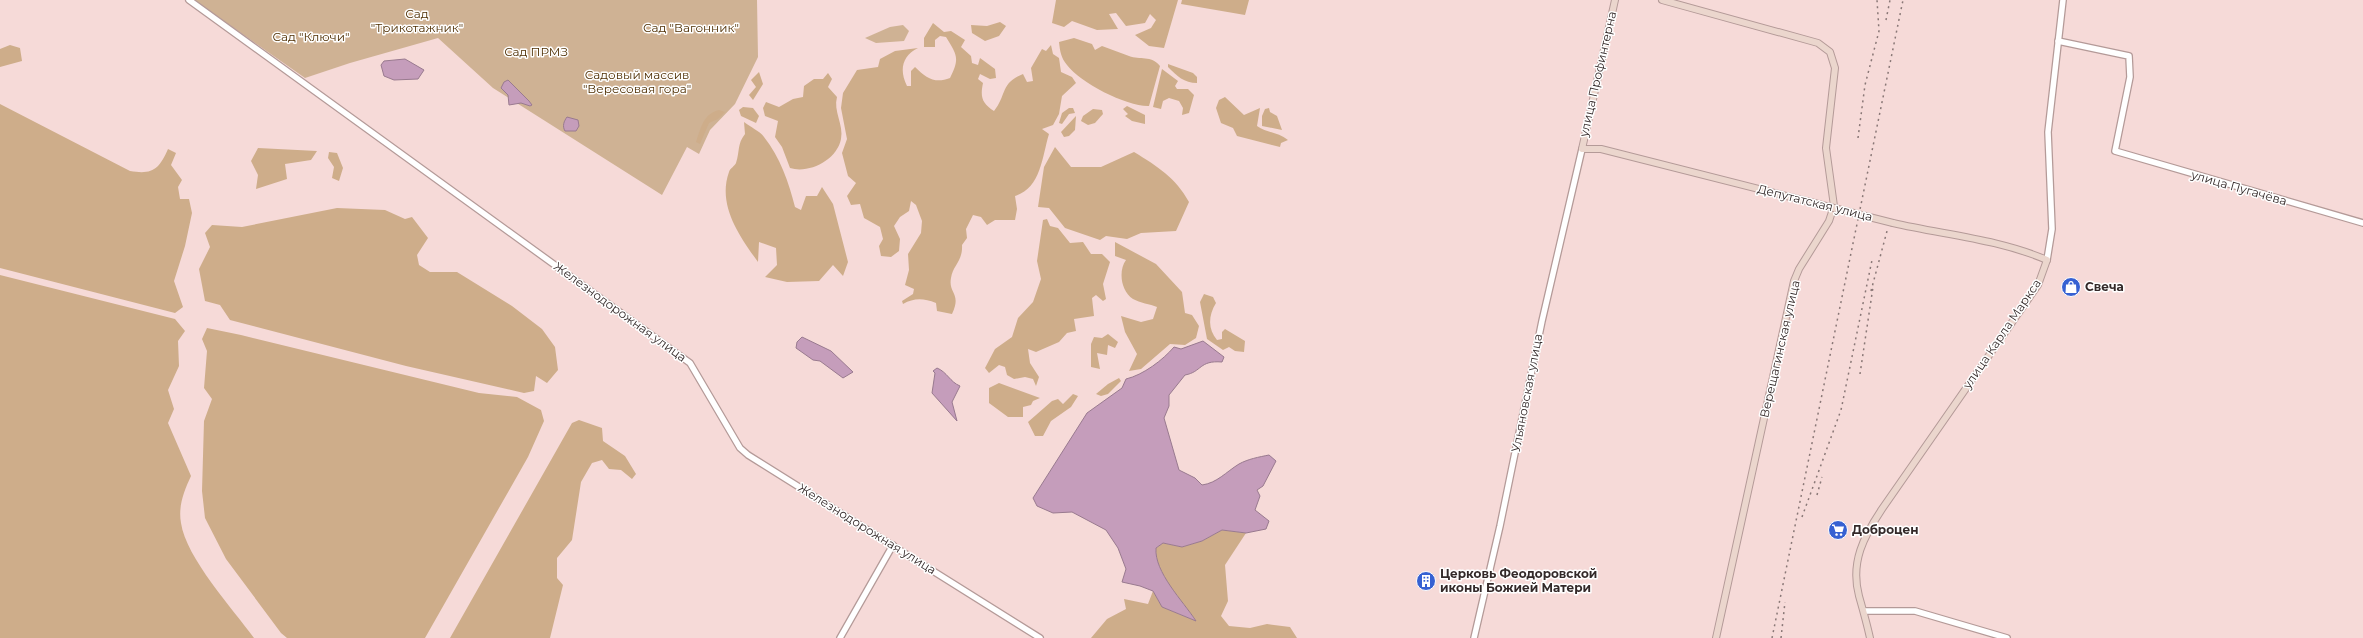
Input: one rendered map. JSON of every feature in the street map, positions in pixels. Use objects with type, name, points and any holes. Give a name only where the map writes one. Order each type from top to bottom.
[{"type":"main road","name":"улица Профинтерна","points":[[1582,149],[1615,0]]},
{"type":"main road","name":"Верещагинская улица","points":[[1662,0],[1818,43],[1830,52],[1835,68],[1826,148],[1834,196],[1833,213],[1799,270],[1793,287],[1716,638]]},
{"type":"main road","name":"Депутатская улица","points":[[1582,149],[1601,149],[1893,223],[1992,242],[2025,251],[2047,260]]},
{"type":"main road","name":"улица Карла Маркса","points":[[1870,638],[1864,611],[1858,595],[1856,566],[1858,554],[1866,534],[2038,285],[2047,260]]},
{"type":"street","name":"Железнодорожная улица","points":[[189,0],[690,363],[740,448],[748,455],[1040,638]]},
{"type":"street","name":"улица Карла Маркса","points":[[2047,260],[2052,229],[2048,132],[2063,0]]},
{"type":"street","name":"улица Пугачёва","points":[[2058,41],[2129,56],[2130,77],[2115,151],[2363,222]]},
{"type":"street","name":"Ульяновская улица","points":[[1474,638],[1500,526],[1542,321],[1582,149]]},
{"type":"street","points":[[840,638],[893,545]]},
{"type":"street","points":[[1864,611],[1915,611],[2007,638]]},
{"type":"green space","name":"Садовый массив \"Вересовая гора\"","points":[[194,0],[757,0],[758,57],[735,104],[710,130],[699,154],[687,147],[662,195],[493,88],[438,38],[350,63],[305,78]]},
{"type":"green space","points":[[903,25],[909,31],[904,41],[876,43],[865,38],[890,27]]},
{"type":"shaded area","points":[[1056,0],[1178,0],[1164,48],[1149,46],[1135,35],[1151,28],[1156,20],[1150,14],[1145,23],[1126,26],[1116,13],[1109,14],[1118,29],[1097,30],[1072,21],[1064,27],[1052,23]]},
{"type":"shaded area","points":[[1182,0],[1249,0],[1245,15],[1181,4]]},
{"type":"shaded area","points":[[1000,22],[1006,26],[999,36],[985,41],[972,33],[971,25],[987,26]]},
{"type":"shaded area","points":[[933,23],[944,32],[951,31],[965,40],[961,47],[971,56],[972,63],[978,65],[980,58],[995,69],[996,78],[990,79],[980,74],[978,79],[983,83],[982,96],[984,102],[994,111],[1001,100],[1007,85],[1011,81],[1023,74],[1027,82],[1033,81],[1031,68],[1042,49],[1046,51],[1051,45],[1053,54],[1059,58],[1061,72],[1072,77],[1076,83],[1062,96],[1059,114],[1053,125],[1042,129],[1049,134],[1042,162],[1035,179],[1030,186],[1024,192],[1015,196],[1017,209],[1015,220],[995,220],[987,225],[981,217],[973,215],[966,229],[967,238],[962,245],[961,255],[951,278],[951,287],[956,302],[952,314],[937,311],[936,303],[927,300],[919,299],[903,304],[902,301],[913,294],[914,289],[905,285],[909,270],[908,254],[921,233],[922,221],[916,205],[911,201],[909,211],[900,217],[894,226],[900,239],[899,251],[891,257],[881,256],[879,246],[883,239],[880,227],[864,218],[860,204],[851,205],[847,196],[856,183],[848,176],[842,153],[847,139],[841,108],[843,93],[857,70],[878,67],[880,59],[895,51],[918,48],[905,59],[903,74],[907,86],[911,86],[911,71],[915,67],[931,79],[945,80],[950,78],[955,66],[956,57],[953,48],[946,37],[940,36],[935,40],[935,47],[924,47],[924,38]]},
{"type":"shaded area","points":[[1074,38],[1092,44],[1095,50],[1102,46],[1129,56],[1153,60],[1157,63],[1160,66],[1149,106],[1129,103],[1105,93],[1073,72],[1063,60],[1059,42]]},
{"type":"shaded area","points":[[10,45],[20,48],[22,61],[0,67],[0,49]]},
{"type":"shaded area","points":[[405,59],[424,70],[418,79],[394,80],[384,76],[381,65],[384,61]]},
{"type":"shaded area","points":[[1168,64],[1193,73],[1197,77],[1197,83],[1188,82],[1181,78],[1168,67]]},
{"type":"shaded area","points":[[1162,69],[1178,81],[1175,86],[1177,89],[1188,89],[1194,95],[1189,113],[1182,115],[1183,108],[1179,101],[1169,98],[1163,101],[1161,109],[1153,107]]},
{"type":"shaded area","points":[[759,72],[763,84],[753,100],[749,95],[756,87],[751,80]]},
{"type":"shaded area","points":[[828,73],[832,79],[828,87],[837,97],[836,108],[842,134],[838,147],[828,159],[821,164],[805,169],[790,168],[782,147],[775,137],[778,121],[765,116],[763,108],[766,102],[779,107],[793,99],[803,97],[804,86],[814,79],[823,79]]},
{"type":"shaded area","points":[[508,80],[532,105],[530,106],[521,103],[509,105],[508,95],[501,88],[504,82]]},
{"type":"shaded area","points":[[1225,97],[1244,115],[1260,108],[1257,126],[1280,135],[1288,140],[1281,143],[1280,147],[1237,136],[1233,128],[1221,123],[1216,108],[1219,100]]},
{"type":"shaded area","points":[[0,104],[130,171],[150,171],[158,166],[168,149],[176,153],[171,165],[182,180],[178,187],[180,199],[189,199],[192,213],[185,246],[174,281],[183,307],[175,313],[0,268]]},
{"type":"shaded area","points":[[1127,106],[1145,115],[1145,124],[1132,121],[1125,116],[1128,114],[1123,109]]},
{"type":"shaded area","points":[[743,107],[753,108],[759,116],[756,123],[741,116],[739,110]]},
{"type":"shaded area","points":[[1069,108],[1073,108],[1075,113],[1069,114],[1062,124],[1059,123],[1062,113]]},
{"type":"shaded area","points":[[1269,108],[1270,112],[1277,116],[1282,130],[1262,126],[1262,116],[1265,109]]},
{"type":"shaded area","points":[[1093,109],[1102,110],[1103,114],[1095,123],[1088,125],[1081,121],[1083,116]]},
{"type":"shaded area","points":[[719,110],[725,112],[718,119],[709,123],[700,144],[696,142],[703,122],[709,115]]},
{"type":"shaded area","points":[[1076,116],[1075,130],[1069,136],[1064,137],[1061,132]]},
{"type":"shaded area","points":[[567,117],[578,120],[579,126],[576,131],[565,131],[564,124]]},
{"type":"shaded area","points":[[744,122],[762,135],[775,153],[787,180],[795,207],[801,210],[806,196],[817,196],[822,187],[833,204],[848,262],[843,276],[833,265],[819,281],[787,282],[765,277],[777,265],[776,248],[759,242],[758,262],[744,242],[732,220],[726,196],[726,184],[729,172],[736,163],[740,144],[745,134]]},
{"type":"shaded area","points":[[1055,147],[1071,167],[1101,167],[1134,152],[1150,162],[1172,179],[1189,202],[1176,231],[1141,233],[1127,239],[1106,236],[1100,240],[1065,228],[1049,208],[1038,207],[1044,167]]},
{"type":"shaded area","points":[[258,148],[317,151],[311,160],[285,164],[287,179],[256,189],[258,175],[251,161]]},
{"type":"shaded area","points":[[329,152],[337,153],[343,168],[339,181],[332,178],[334,167],[328,158]]},
{"type":"shaded area","points":[[337,208],[385,210],[405,219],[412,217],[428,238],[417,255],[419,265],[430,272],[457,272],[512,306],[542,329],[555,347],[558,370],[547,383],[536,376],[534,391],[524,393],[406,366],[230,320],[220,305],[205,301],[199,269],[210,247],[205,233],[212,225],[242,227]]},
{"type":"shaded area","points":[[1047,219],[1050,226],[1058,228],[1070,243],[1083,242],[1091,254],[1102,254],[1110,262],[1103,284],[1106,299],[1103,301],[1096,295],[1092,298],[1094,316],[1074,319],[1076,331],[1067,333],[1059,342],[1036,352],[1028,349],[1030,363],[1039,377],[1036,386],[1033,379],[1025,377],[1014,379],[1007,375],[1005,367],[999,365],[989,373],[985,368],[995,349],[1012,337],[1018,318],[1033,302],[1041,279],[1037,261],[1043,220]]},
{"type":"shaded area","points":[[1115,242],[1156,264],[1182,292],[1185,313],[1192,315],[1199,326],[1196,338],[1185,345],[1170,344],[1141,369],[1129,371],[1137,354],[1125,332],[1121,316],[1141,322],[1153,319],[1157,307],[1133,299],[1126,291],[1122,281],[1122,270],[1126,260],[1115,256]]},
{"type":"shaded area","points":[[0,275],[175,319],[185,331],[178,341],[179,366],[168,390],[174,409],[168,423],[191,476],[181,505],[181,523],[185,537],[201,567],[254,638],[0,638]]},
{"type":"shaded area","points":[[1204,294],[1213,297],[1216,303],[1210,318],[1214,336],[1217,340],[1222,339],[1222,332],[1225,329],[1245,341],[1244,352],[1235,351],[1229,347],[1223,350],[1207,339],[1200,302]]},
{"type":"shaded area","points":[[207,328],[479,393],[517,397],[541,410],[544,421],[528,457],[425,638],[287,638],[281,633],[226,559],[205,518],[202,491],[204,421],[212,399],[204,388],[207,351],[202,339]]},
{"type":"shaded area","points":[[1108,334],[1118,342],[1115,348],[1108,345],[1107,355],[1097,353],[1100,369],[1091,367],[1091,344],[1094,337],[1102,338]]},
{"type":"shaded area","points":[[802,337],[831,351],[853,372],[843,378],[820,361],[813,360],[796,348],[797,342]]},
{"type":"shaded area","points":[[1203,341],[1224,357],[1222,362],[1205,364],[1195,371],[1185,375],[1169,395],[1169,406],[1164,418],[1179,470],[1195,478],[1202,485],[1217,480],[1239,464],[1250,459],[1269,455],[1276,461],[1263,486],[1257,490],[1260,496],[1255,510],[1269,521],[1266,529],[1246,533],[1222,530],[1202,541],[1182,547],[1163,543],[1156,548],[1157,557],[1164,576],[1196,621],[1162,607],[1153,591],[1122,582],[1126,569],[1118,548],[1106,530],[1072,512],[1053,513],[1037,506],[1033,498],[1087,413],[1122,388],[1126,379],[1139,374],[1152,366],[1174,347],[1181,349]]},
{"type":"shaded area","points":[[937,368],[960,386],[952,402],[957,421],[932,393],[935,373],[933,371]]},
{"type":"shaded area","points":[[1119,378],[1121,381],[1108,394],[1101,396],[1096,394],[1108,384]]},
{"type":"shaded area","points":[[999,383],[1040,398],[1033,401],[1031,405],[1023,407],[1023,417],[1008,417],[989,403],[989,388]]},
{"type":"shaded area","points":[[1073,394],[1078,396],[1071,407],[1051,421],[1043,436],[1035,436],[1028,422],[1052,401],[1058,399],[1063,404]]},
{"type":"shaded area","points":[[579,420],[602,428],[603,441],[625,456],[636,474],[632,479],[621,470],[609,469],[602,460],[592,463],[581,482],[572,540],[557,558],[557,578],[563,585],[550,638],[450,638],[572,423]]},
{"type":"shaded area","points":[[1222,530],[1246,533],[1225,565],[1228,601],[1221,616],[1229,626],[1250,628],[1267,624],[1290,627],[1297,638],[1091,638],[1107,619],[1126,609],[1124,599],[1148,604],[1153,591],[1162,607],[1196,621],[1170,586],[1159,567],[1156,548],[1163,543],[1182,547],[1202,541]]},
{"type":"railway","points":[[1858,138],[1865,85],[1879,31],[1877,0]]},
{"type":"railway","points":[[1886,20],[1890,0]]},
{"type":"railway","points":[[1772,638],[1903,0]]},
{"type":"railway","points":[[1871,291],[1887,231]]},
{"type":"railway","points":[[1802,517],[1841,410],[1872,260]]},
{"type":"railway","points":[[1860,374],[1873,287]]},
{"type":"railway","points":[[1817,495],[1822,477]]},
{"type":"railway","points":[[1781,638],[1785,602]]},
{"type":"place","name":"Свеча","points":[[2071,287]]},
{"type":"place","name":"Доброцен","points":[[1838,530]]},
{"type":"place","name":"Церковь Феодоровской иконы Божией Матери","points":[[1426,581]]},
{"type":"park label","name":"Сад \"Трикотажник\"","points":[[417,21]]},
{"type":"park label","name":"Сад \"Вагонник\"","points":[[691,28]]},
{"type":"park label","name":"Сад \"Ключи\"","points":[[311,37]]},
{"type":"park label","name":"Сад ПРМЗ","points":[[536,52]]}]
